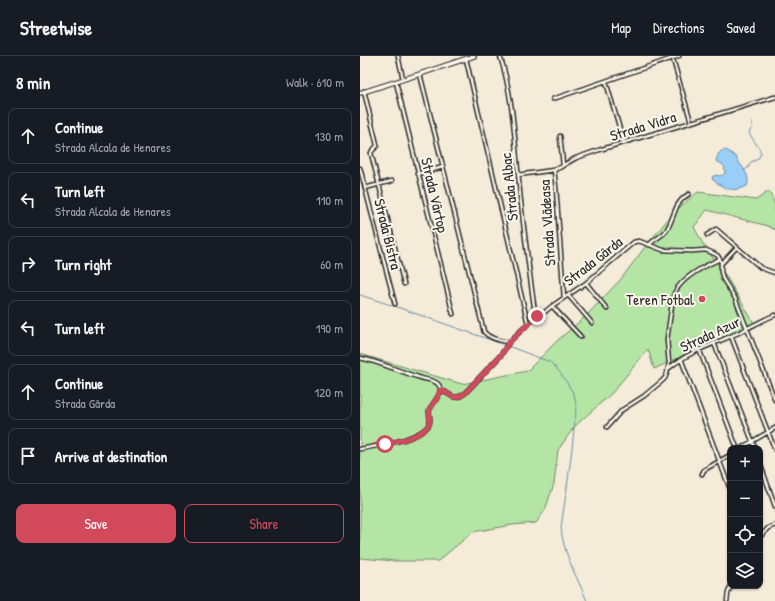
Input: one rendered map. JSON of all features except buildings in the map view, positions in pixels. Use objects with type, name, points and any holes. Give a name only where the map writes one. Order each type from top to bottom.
[{"type":"main road","points":[[362,92],[474,56]]},
{"type":"street","points":[[398,56],[403,79]]},
{"type":"street","name":"Strada Albac","points":[[500,56],[508,90],[527,258],[535,313],[537,316]]},
{"type":"street","points":[[553,100],[672,57],[679,56]]},
{"type":"street","points":[[672,57],[691,122]]},
{"type":"street","points":[[466,59],[528,324]]},
{"type":"street","points":[[420,74],[484,332],[488,336],[508,343]]},
{"type":"street","name":"Strada Vârtop","points":[[396,82],[453,314]]},
{"type":"street","points":[[606,82],[624,143]]},
{"type":"street","points":[[362,92],[377,145],[371,153],[404,284]]},
{"type":"street","name":"Strada Vidra","points":[[518,175],[554,170],[564,166],[578,157],[775,97]]},
{"type":"street","points":[[560,136],[564,166]]},
{"type":"street","points":[[418,174],[443,167]]},
{"type":"street","name":"Strada Bistra","points":[[360,168],[395,304]]},
{"type":"street","name":"Strada Vlădeasa","points":[[554,170],[564,298]]},
{"type":"street","points":[[365,188],[392,181]]},
{"type":"street","points":[[649,245],[664,233],[677,206],[689,194]]},
{"type":"street","points":[[707,235],[716,229],[761,268],[775,274]]},
{"type":"street","name":"Strada Gârda","points":[[440,390],[443,390],[453,397],[460,397],[501,355],[508,343],[528,324],[537,316],[540,316],[586,283],[634,242],[641,241],[663,250],[692,252],[706,250],[720,258]]},
{"type":"street","points":[[721,264],[737,247]]},
{"type":"street","points":[[668,369],[667,339],[672,297],[675,291],[689,276],[698,270],[720,258],[728,256]]},
{"type":"street","points":[[720,258],[723,279],[735,298],[775,400]]},
{"type":"street","points":[[586,283],[607,309]]},
{"type":"street","points":[[568,295],[592,323]]},
{"type":"street","points":[[552,306],[581,338]]},
{"type":"street","name":"Strada Azur","points":[[608,427],[622,410],[644,396],[662,381],[665,378],[668,369],[681,359],[699,349],[732,336],[775,315]]},
{"type":"street","points":[[732,336],[775,450]]},
{"type":"street","points":[[714,343],[754,445]]},
{"type":"street","points":[[699,349],[735,445]]},
{"type":"street","points":[[360,358],[372,360],[419,378],[435,382],[440,390],[439,396],[429,411],[430,424],[416,435],[400,441],[360,449]]},
{"type":"street","points":[[681,359],[727,481]]},
{"type":"street","points":[[746,445],[775,428]]},
{"type":"street","points":[[702,474],[704,470],[727,457]]},
{"type":"street","points":[[763,472],[775,506]]},
{"type":"street","points":[[763,533],[775,525]]},
{"type":"street","points":[[727,601],[730,589]]},
{"type":"green space","points":[[769,191],[775,205],[775,230],[768,226],[707,210],[694,227],[703,244],[726,276],[754,323],[654,369],[648,349],[612,393],[575,426],[558,450],[554,484],[545,510],[536,523],[512,525],[473,532],[438,561],[396,561],[360,558],[360,354],[462,384],[527,371],[558,340],[586,316],[621,279],[648,243],[675,211],[698,192],[756,200]]},
{"type":"water","points":[[724,150],[728,151],[737,158],[747,175],[747,186],[737,189],[728,189],[712,179],[713,176],[723,175],[725,173],[725,168],[723,165],[716,161],[718,154]]},
{"type":"waterway","points":[[744,170],[748,168],[751,162],[758,159],[761,153],[749,133],[752,127],[752,122]]},
{"type":"waterway","points":[[360,295],[505,345]]},
{"type":"waterway","points":[[508,346],[550,362],[564,379],[575,398],[576,410],[573,441],[561,527],[567,555],[587,601]]},
{"type":"place","name":"Teren Fotbal","points":[[702,299]]},
{"type":"route","points":[[385,444],[411,438],[428,426],[430,424],[429,411],[439,396],[440,390],[443,390],[453,397],[460,397],[501,355],[509,342],[537,316]]}]
